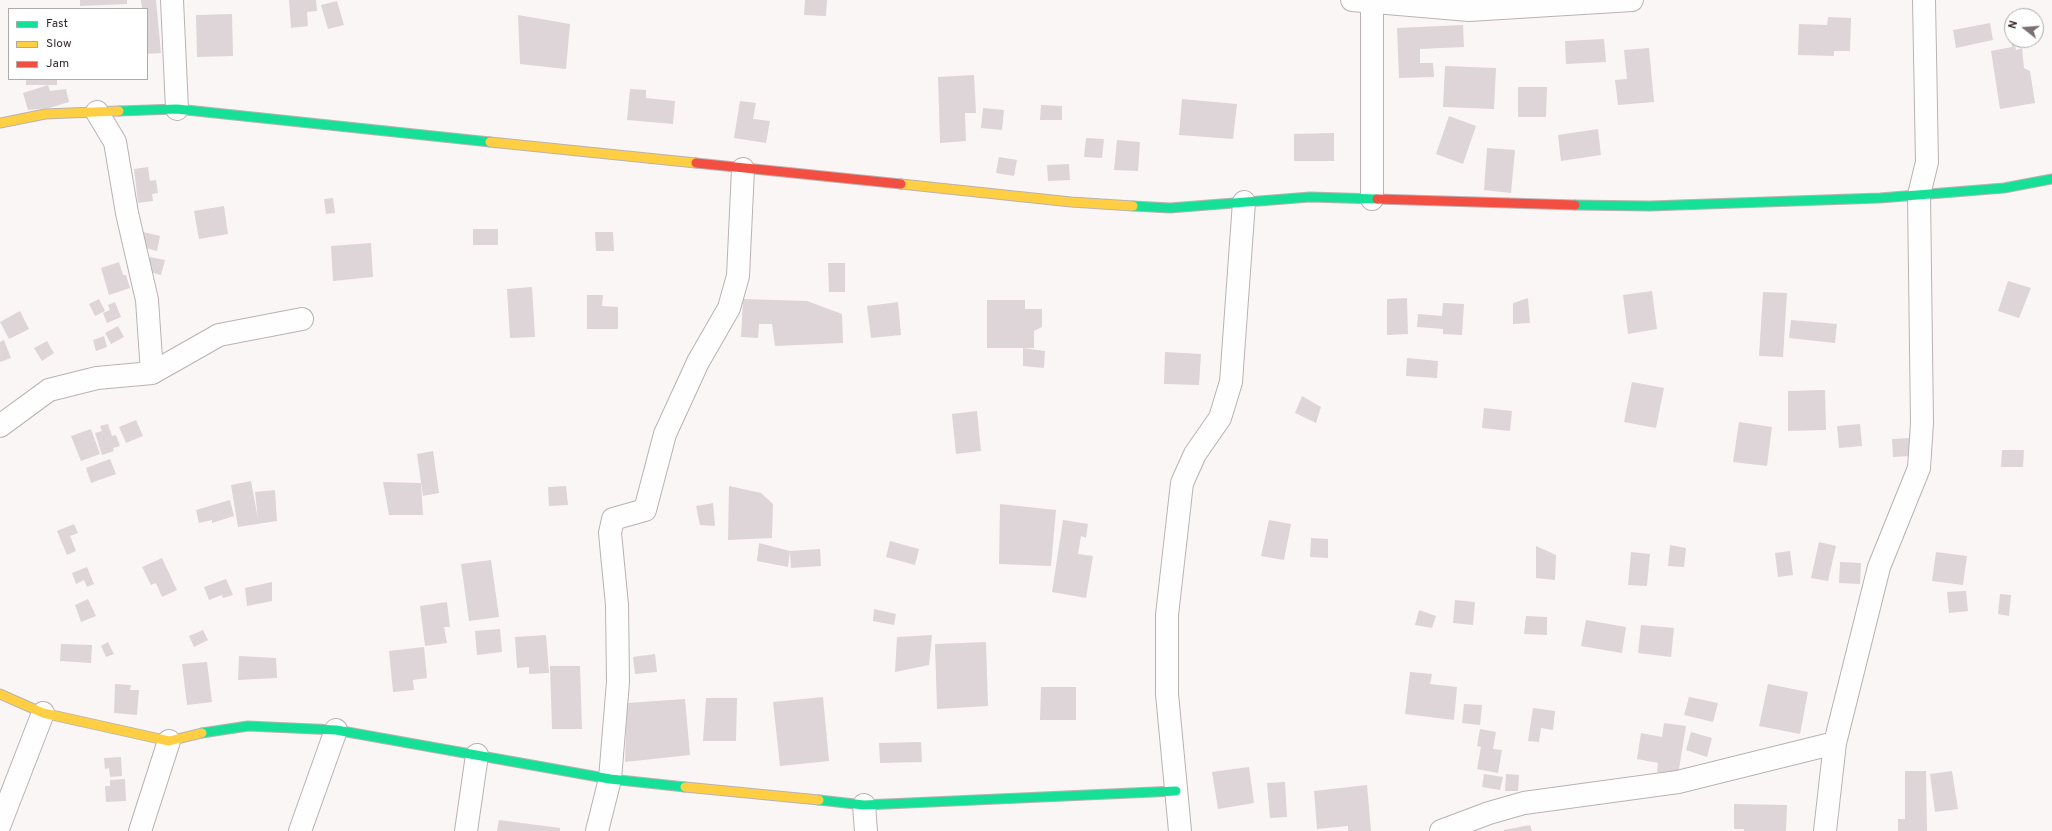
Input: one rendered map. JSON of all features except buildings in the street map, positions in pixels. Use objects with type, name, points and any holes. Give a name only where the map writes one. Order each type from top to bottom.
[{"type":"street","points":[[172,0],[177,109]]},
{"type":"street","points":[[1372,199],[1365,0],[1469,10],[1632,0]]},
{"type":"street","points":[[1825,831],[1835,743],[1879,567],[1919,468],[1922,423],[1919,195],[1927,162],[1924,0]]},
{"type":"street","points":[[0,123],[45,114],[177,109],[1071,202],[1170,208],[1310,197],[1500,204],[1650,206],[1880,198],[2004,188],[2052,179]]},
{"type":"street","points":[[97,112],[115,142],[127,213],[147,300],[152,373]]},
{"type":"street","points":[[596,831],[610,779],[618,674],[617,605],[610,532],[613,519],[645,510],[665,434],[698,362],[728,308],[738,276],[743,168]]},
{"type":"street","points":[[1180,831],[1167,694],[1167,615],[1182,483],[1195,454],[1220,418],[1231,382],[1244,202]]},
{"type":"street","points":[[0,426],[49,390],[97,378],[152,373],[220,335],[302,319]]},
{"type":"street","points":[[0,694],[43,713],[169,741],[214,730],[248,726],[336,730],[610,779],[864,805],[1176,790]]},
{"type":"street","points":[[0,824],[43,713]]},
{"type":"street","points":[[300,831],[336,730]]},
{"type":"street","points":[[140,831],[169,741]]},
{"type":"street","points":[[1441,831],[1489,813],[1524,803],[1678,782],[1835,743]]},
{"type":"street","points":[[466,831],[477,755]]},
{"type":"street","points":[[864,805],[866,831]]},
{"type":"traffic: fast","points":[[119,111],[177,109],[490,142]]},
{"type":"traffic: fast","points":[[1575,205],[1650,206],[1880,198],[2004,188],[2052,179]]},
{"type":"traffic: fast","points":[[1133,206],[1170,208],[1310,197],[1377,199]]},
{"type":"traffic: fast","points":[[202,733],[248,726],[336,730],[610,779],[685,787]]},
{"type":"traffic: fast","points":[[819,800],[864,805],[1176,791]]},
{"type":"traffic: slow","points":[[0,123],[45,114],[119,111]]},
{"type":"traffic: slow","points":[[490,142],[696,163]]},
{"type":"traffic: slow","points":[[901,184],[1071,202],[1133,206]]},
{"type":"traffic: slow","points":[[0,694],[43,713],[169,741],[202,733]]},
{"type":"traffic: slow","points":[[685,787],[819,800]]},
{"type":"traffic: jam","points":[[696,163],[901,184]]},
{"type":"traffic: jam","points":[[1377,199],[1575,205]]}]
